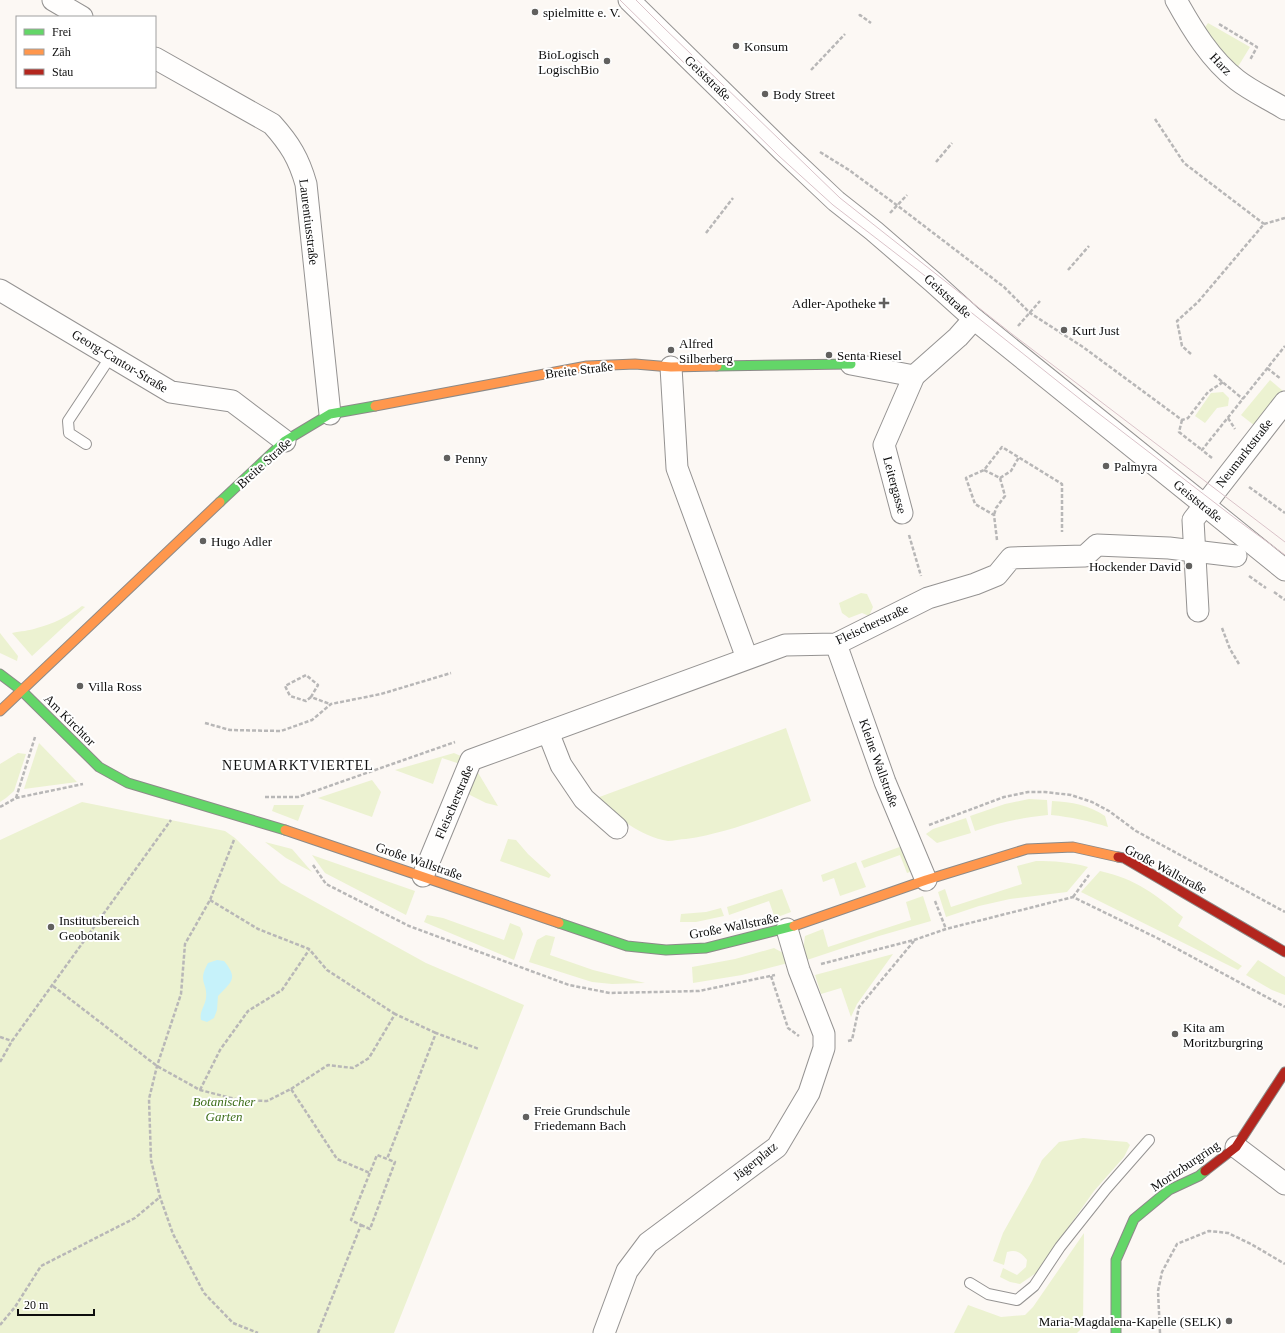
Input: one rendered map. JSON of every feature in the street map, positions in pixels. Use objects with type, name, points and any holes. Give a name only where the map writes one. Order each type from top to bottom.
[{"type":"street","points":[[52,0],[80,16]]},
{"type":"street","name":"Geiststraße","points":[[629,0],[836,201],[874,231],[974,319],[1285,570]]},
{"type":"street","name":"Harz","points":[[1176,0],[1204,45],[1218,64],[1238,81],[1285,109]]},
{"type":"street","name":"Laurentiusstraße","points":[[156,59],[272,124],[282,135],[301,166],[306,184],[330,414]]},
{"type":"street","name":"Georg-Cantor-Straße","points":[[0,290],[171,392],[232,401],[285,441]]},
{"type":"street","points":[[914,376],[958,337],[974,319]]},
{"type":"street","name":"Breite Straße","points":[[21,690],[285,441],[330,414],[587,366],[635,364],[671,367],[851,364],[914,376]]},
{"type":"street","points":[[671,367],[677,468],[747,658]]},
{"type":"street","name":"Leitergasse","points":[[902,513],[884,445],[914,376]]},
{"type":"street","name":"Neumarktstraße","points":[[1204,505],[1285,402]]},
{"type":"street","points":[[1198,611],[1192,520],[1204,505]]},
{"type":"street","points":[[1012,558],[1085,556],[1097,545],[1169,548],[1236,556]]},
{"type":"street","name":"Fleischerstraße","points":[[423,876],[471,760],[785,645],[836,644],[928,598],[975,584],[997,575],[1012,558]]},
{"type":"street","name":"Kleine Wallstraße","points":[[836,644],[884,782],[926,880]]},
{"type":"street","name":"Am Kirchtor","points":[[0,674],[21,690],[99,767],[128,783]]},
{"type":"street","points":[[0,711],[21,690]]},
{"type":"street","points":[[548,732],[561,764],[584,799],[617,828]]},
{"type":"street","name":"Große Wallstraße","points":[[128,783],[291,832],[627,946],[666,950],[706,948],[787,929],[926,880],[1027,849],[1073,847],[1124,858],[1285,952]]},
{"type":"street","name":"Jägerplatz","points":[[604,1333],[627,1271],[648,1243],[777,1146],[809,1093],[824,1048],[824,1034],[799,970],[787,929]]},
{"type":"street","name":"Moritzburgring","points":[[1116,1333],[1116,1260],[1134,1219],[1169,1190],[1199,1176],[1236,1147],[1285,1072]]},
{"type":"street","points":[[1236,1147],[1285,1184]]},
{"type":"lane","points":[[86,444],[69,432],[68,422],[111,356]]},
{"type":"lane","points":[[970,1283],[988,1294],[1017,1300],[1034,1286],[1060,1246],[1106,1189],[1149,1140]]},
{"type":"path","points":[[859,16],[860,15],[871,23]]},
{"type":"path","points":[[811,70],[824,58],[845,34]]},
{"type":"path","points":[[1155,119],[1184,163],[1264,224]]},
{"type":"path","points":[[936,162],[952,144]]},
{"type":"path","points":[[818,150],[849,170],[898,206],[1004,288],[1030,313],[1083,347],[1182,420]]},
{"type":"path","points":[[706,233],[733,198]]},
{"type":"path","points":[[1191,354],[1182,346],[1177,321],[1198,302],[1264,224],[1285,218]]},
{"type":"path","points":[[1068,270],[1089,246]]},
{"type":"path","points":[[1004,343],[1040,301]]},
{"type":"path","points":[[1210,440],[1285,346]]},
{"type":"path","points":[[1267,368],[1275,374]]},
{"type":"path","points":[[1214,375],[1243,399]]},
{"type":"path","points":[[1182,420],[1188,418],[1208,392],[1223,382]]},
{"type":"path","points":[[1228,418],[1238,433]]},
{"type":"path","points":[[1182,420],[1179,432],[1202,450]]},
{"type":"path","points":[[994,515],[975,504],[966,478],[984,470],[1002,447],[1062,484],[1062,556]]},
{"type":"path","points":[[1000,478],[1010,470],[1020,457]]},
{"type":"path","points":[[984,470],[1000,478],[1005,496],[996,508],[994,515],[998,546],[1012,558]]},
{"type":"path","name":"Leitergasse","points":[[902,513],[928,598]]},
{"type":"path","points":[[1222,628],[1230,649],[1239,664]]},
{"type":"path","points":[[205,723],[230,730],[281,731],[312,720],[331,704],[381,694],[451,673]]},
{"type":"path","points":[[306,675],[318,685],[311,697],[306,701],[290,696],[285,686],[306,675]]},
{"type":"path","points":[[311,697],[331,704]]},
{"type":"path","points":[[16,798],[37,733]]},
{"type":"path","points":[[262,797],[298,797],[455,742],[471,760]]},
{"type":"path","points":[[0,806],[16,798],[85,784]]},
{"type":"path","points":[[906,833],[1004,797],[1028,792],[1071,795],[1092,802],[1136,831],[1285,912]]},
{"type":"path","points":[[0,1062],[12,1041],[174,814]]},
{"type":"path","points":[[235,838],[210,900],[185,944],[181,994],[157,1066],[148,1099],[151,1160],[160,1197],[173,1234],[204,1293],[233,1323],[257,1333]]},
{"type":"path","points":[[926,880],[946,929]]},
{"type":"path","points":[[210,900],[258,929],[309,949],[327,970],[395,1014],[436,1033],[479,1049]]},
{"type":"path","points":[[824,1048],[852,1040],[859,1007],[914,940]]},
{"type":"path","points":[[200,1090],[220,1050],[248,1011],[282,990],[309,949]]},
{"type":"path","points":[[771,976],[787,1022]]},
{"type":"path","points":[[52,986],[157,1066],[200,1090],[239,1100],[267,1100],[291,1089],[328,1065],[353,1068],[369,1058],[395,1014]]},
{"type":"path","points":[[387,1159],[436,1033]]},
{"type":"path","points":[[0,1037],[12,1041]]},
{"type":"path","points":[[291,1089],[337,1159],[370,1172]]},
{"type":"path","points":[[377,1155],[395,1162],[370,1229],[351,1220],[370,1172],[377,1155]]},
{"type":"path","points":[[0,1325],[15,1307],[40,1266],[136,1218],[160,1197]]},
{"type":"path","points":[[318,1333],[361,1225]]},
{"type":"path","points":[[1160,1333],[1158,1292],[1162,1272],[1178,1244],[1209,1232],[1228,1233],[1251,1244],[1285,1264]]},
{"type":"green space","points":[[1208,23],[1250,47],[1236,70],[1204,29]]},
{"type":"green space","points":[[1270,380],[1283,391],[1255,426],[1241,415]]},
{"type":"green space","points":[[1223,392],[1229,398],[1228,406],[1217,408],[1205,423],[1195,416],[1211,393]]},
{"type":"green space","points":[[861,593],[867,594],[873,607],[869,616],[862,613],[849,618],[842,613],[839,603]]},
{"type":"green space","points":[[82,606],[85,607],[32,656],[12,633],[31,630],[55,622]]},
{"type":"green space","points":[[0,633],[18,656],[17,661],[0,653]]},
{"type":"green space","points":[[786,728],[811,801],[750,823],[718,832],[686,839],[668,841],[658,839],[638,830],[594,799]]},
{"type":"green space","points":[[39,743],[77,782],[24,789]]},
{"type":"green space","points":[[18,753],[26,754],[14,791],[0,802],[0,764]]},
{"type":"green space","points":[[454,753],[463,757],[460,764],[442,758],[433,784],[395,770]]},
{"type":"green space","points":[[477,771],[498,806],[486,803],[468,794]]},
{"type":"green space","points":[[372,780],[381,792],[372,817],[318,798]]},
{"type":"green space","points":[[1029,799],[1047,800],[1048,815],[1011,821],[975,831],[970,816],[1005,804]]},
{"type":"green space","points":[[1052,801],[1073,803],[1093,809],[1105,816],[1108,827],[1051,815]]},
{"type":"green space","name":"Botanischer Garten","points":[[82,802],[225,831],[235,838],[281,883],[426,963],[524,1005],[394,1333],[0,1333],[0,840]]},
{"type":"green space","points":[[274,805],[304,805],[298,821],[272,811]]},
{"type":"green space","points":[[966,818],[971,833],[937,843],[926,834],[933,829]]},
{"type":"green space","points":[[508,839],[516,840],[528,854],[551,875],[549,878],[500,861]]},
{"type":"green space","points":[[265,842],[292,849],[312,872],[286,858]]},
{"type":"green space","points":[[905,845],[913,860],[910,872],[907,873],[900,855],[864,868],[861,861]]},
{"type":"green space","points":[[312,855],[415,891],[406,915],[325,873]]},
{"type":"green space","points":[[1036,861],[1062,862],[1088,867],[1067,892],[1010,899],[979,906],[946,917],[938,892],[945,889],[951,907],[1022,884],[1017,866]]},
{"type":"green space","points":[[856,862],[866,887],[840,896],[834,878],[823,882],[821,875]]},
{"type":"green space","points":[[1100,871],[1135,883],[1154,894],[1183,917],[1178,926],[1242,966],[1238,970],[1081,892]]},
{"type":"green space","points":[[782,889],[791,912],[775,918],[769,901],[729,915],[727,907]]},
{"type":"green space","points":[[923,896],[931,921],[879,936],[807,960],[803,950],[805,936],[823,929],[828,947],[911,920],[906,902]]},
{"type":"green space","points":[[721,908],[724,916],[696,922],[680,922],[681,914],[706,912]]},
{"type":"green space","points":[[427,915],[443,918],[504,940],[510,923],[520,927],[523,934],[514,960],[424,922]]},
{"type":"green space","points":[[546,935],[555,937],[550,955],[593,970],[645,983],[612,984],[592,982],[529,962],[537,940]]},
{"type":"green space","points":[[774,948],[785,954],[788,963],[742,975],[693,983],[692,967],[735,959]]},
{"type":"green space","points":[[893,954],[857,1004],[851,1017],[841,988],[821,994],[815,975]]},
{"type":"green space","points":[[1258,960],[1285,977],[1285,995],[1272,990],[1246,975]]},
{"type":"green space","points":[[1083,1138],[1127,1142],[1130,1145],[1124,1157],[1094,1191],[1036,1273],[1020,1284],[1010,1282],[1000,1277],[1003,1268],[1017,1275],[1026,1267],[1027,1260],[1016,1251],[1007,1252],[1004,1265],[993,1261],[1003,1233],[1042,1160],[1059,1142]]},
{"type":"green space","points":[[1084,1233],[1083,1327],[1077,1333],[954,1333],[968,1305],[1001,1317],[1025,1315],[1033,1307]]},
{"type":"water","points":[[217,960],[224,961],[229,967],[232,980],[218,996],[217,1010],[214,1018],[207,1022],[201,1020],[201,1012],[206,998],[203,975],[208,963]]},
{"type":"tram line","points":[[620,0],[779,156],[833,205],[933,282],[1085,403],[1285,555]]},
{"type":"tram line","points":[[636,0],[840,198],[1012,334],[1285,542]]},
{"type":"traffic: fast","points":[[717,366],[851,364]]},
{"type":"traffic: fast","points":[[220,502],[285,441],[330,414],[375,406]]},
{"type":"traffic: fast","points":[[0,674],[21,690],[99,767],[128,783],[285,830]]},
{"type":"traffic: fast","points":[[559,923],[627,946],[666,950],[706,948],[794,926]]},
{"type":"traffic: fast","points":[[1116,1333],[1116,1260],[1134,1219],[1169,1190],[1199,1176],[1205,1171]]},
{"type":"traffic: slow","points":[[375,406],[587,366],[635,364],[671,367],[717,366]]},
{"type":"traffic: slow","points":[[0,711],[220,502]]},
{"type":"traffic: slow","points":[[285,830],[559,923]]},
{"type":"traffic: slow","points":[[794,926],[926,880],[1027,849],[1073,847],[1118,857]]},
{"type":"traffic: jam","points":[[1118,857],[1124,858],[1285,952]]},
{"type":"traffic: jam","points":[[1205,1171],[1236,1147],[1285,1072]]},
{"type":"place","name":"spielmitte e. V.","points":[[535,12]]},
{"type":"place","name":"Konsum","points":[[736,46]]},
{"type":"place","name":"BioLogisch LogischBio","points":[[607,61]]},
{"type":"place","name":"Body Street","points":[[765,94]]},
{"type":"place","name":"Adler-Apotheke","points":[[884,303]]},
{"type":"place","name":"Kurt Just","points":[[1064,330]]},
{"type":"place","name":"Alfred Silberberg","points":[[671,350]]},
{"type":"place","name":"Senta Riesel","points":[[829,355]]},
{"type":"place","name":"Penny","points":[[447,458]]},
{"type":"place","name":"Palmyra","points":[[1106,466]]},
{"type":"place","name":"Hugo Adler","points":[[203,541]]},
{"type":"place","name":"Hockender David","points":[[1189,566]]},
{"type":"place","name":"Villa Ross","points":[[80,686]]},
{"type":"place","name":"Institutsbereich Geobotanik","points":[[51,927]]},
{"type":"place","name":"Kita am Moritzburgring","points":[[1175,1034]]},
{"type":"place","name":"Freie Grundschule Friedemann Bach","points":[[526,1117]]},
{"type":"place","name":"Maria-Magdalena-Kapelle (SELK)","points":[[1229,1321]]},
{"type":"district","name":"NEUMARKTVIERTEL","points":[[298,765]]}]
